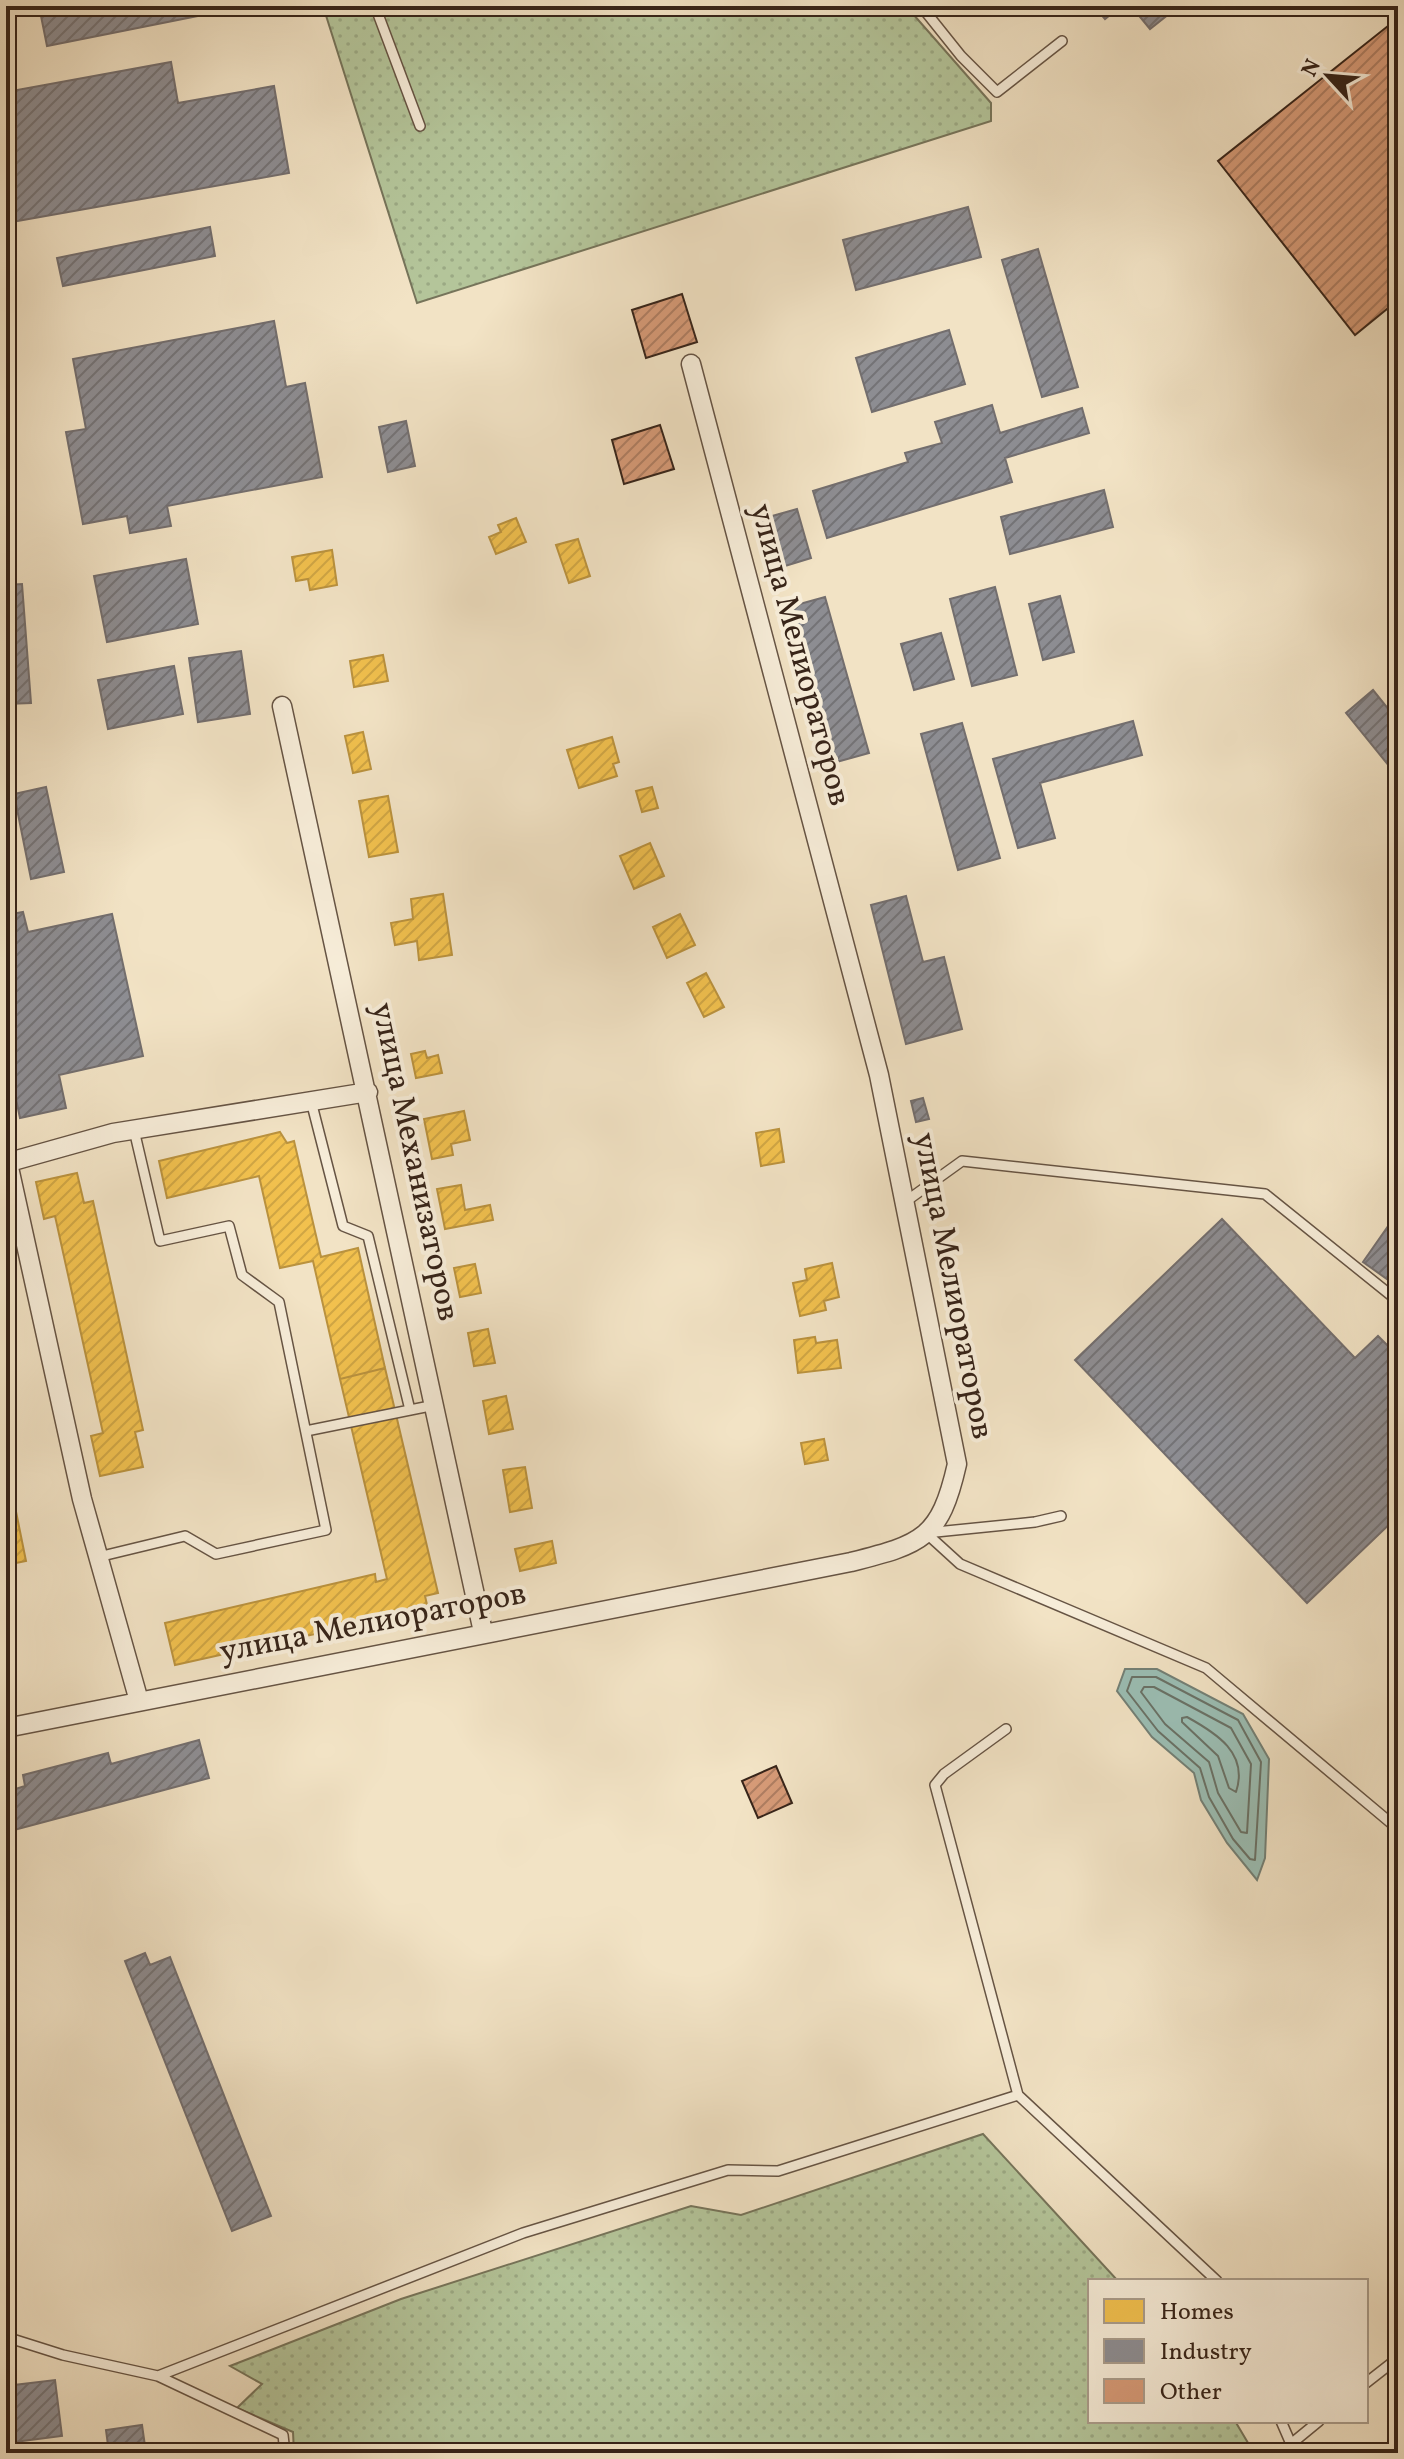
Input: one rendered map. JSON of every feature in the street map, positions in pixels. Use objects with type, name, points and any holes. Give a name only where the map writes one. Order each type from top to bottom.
[{"type":"street","name":"улица Мелиораторов","points":[[6,1728],[483,1632],[671,1600],[851,1562],[905,1548],[926,1533],[947,1506],[957,1464],[879,1075],[691,364]]},
{"type":"street","name":"улица Механизаторов","points":[[282,706],[483,1632]]},
{"type":"street","points":[[139,1701],[82,1499],[7,1163],[134,1130],[368,1092]]},
{"type":"lane","points":[[375,6],[420,126]]},
{"type":"lane","points":[[921,6],[961,56],[997,92],[1062,41]]},
{"type":"lane","points":[[311,1101],[343,1226],[368,1236],[410,1410]]},
{"type":"lane","points":[[98,1557],[185,1536],[216,1554],[326,1530],[279,1302],[242,1275],[229,1226],[160,1241],[134,1130]]},
{"type":"lane","points":[[905,1202],[962,1161],[1265,1194],[1398,1301]]},
{"type":"lane","points":[[306,1431],[435,1405]]},
{"type":"lane","points":[[926,1533],[1061,1516]]},
{"type":"lane","points":[[926,1533],[960,1564],[1206,1668],[1398,1829]]},
{"type":"lane","points":[[1006,1729],[944,1774],[935,1785],[1018,2095],[1215,2279]]},
{"type":"lane","points":[[158,2376],[523,2233],[728,2170],[778,2171],[1018,2095]]},
{"type":"lane","points":[[6,2337],[63,2355],[158,2376],[283,2435],[285,2453]]},
{"type":"lane","points":[[1368,2381],[1398,2358]]},
{"type":"lane","points":[[1282,2423],[1291,2444],[1317,2423]]},
{"type":"green space","points":[[323,6],[906,6],[991,103],[991,121],[417,303]]},
{"type":"green space","points":[[983,2134],[1116,2279],[1088,2279],[1088,2423],[1236,2423],[1254,2453],[294,2453],[293,2432],[237,2408],[262,2384],[230,2366],[401,2299],[691,2206],[741,2215]]},
{"type":"water","points":[[1125,1669],[1157,1669],[1243,1714],[1269,1759],[1265,1858],[1257,1880],[1227,1843],[1201,1800],[1194,1773],[1152,1737],[1117,1691]]},
{"type":"building: Homes","points":[[516,518],[526,542],[496,554],[489,537],[501,532],[498,525]]},
{"type":"building: Homes","points":[[578,539],[590,576],[569,583],[556,545]]},
{"type":"building: Homes","points":[[332,550],[337,585],[310,590],[308,579],[296,581],[292,557]]},
{"type":"building: Homes","points":[[383,655],[388,681],[354,687],[350,661]]},
{"type":"building: Homes","points":[[363,732],[371,769],[353,773],[345,736]]},
{"type":"building: Homes","points":[[612,737],[619,762],[613,764],[617,776],[579,788],[567,750]]},
{"type":"building: Homes","points":[[652,787],[658,808],[642,812],[636,791]]},
{"type":"building: Homes","points":[[388,796],[398,852],[369,857],[359,801]]},
{"type":"building: Homes","points":[[650,843],[664,876],[634,889],[620,856]]},
{"type":"building: Homes","points":[[443,894],[452,955],[419,960],[417,941],[395,945],[391,923],[413,919],[411,899]]},
{"type":"building: Homes","points":[[680,914],[695,945],[667,958],[653,927]]},
{"type":"building: Homes","points":[[706,973],[724,1007],[704,1017],[687,983]]},
{"type":"building: Homes","points":[[425,1051],[427,1058],[438,1055],[442,1073],[416,1078],[411,1054]]},
{"type":"building: Homes","points":[[464,1111],[470,1140],[451,1144],[453,1155],[432,1159],[424,1119]]},
{"type":"building: Homes","points":[[779,1129],[784,1162],[761,1166],[756,1133]]},
{"type":"building: Homes","points":[[280,1132],[287,1143],[294,1141],[321,1257],[358,1248],[385,1368],[340,1379],[313,1261],[280,1268],[259,1176],[167,1198],[159,1161]]},
{"type":"building: Homes","points":[[77,1173],[84,1203],[93,1201],[143,1430],[135,1432],[143,1467],[100,1476],[91,1436],[103,1433],[55,1216],[44,1219],[36,1182]]},
{"type":"building: Homes","points":[[461,1185],[465,1210],[490,1205],[493,1220],[445,1229],[437,1189]]},
{"type":"building: Homes","points":[[832,1263],[839,1297],[824,1301],[826,1310],[800,1316],[793,1283],[807,1280],[805,1269]]},
{"type":"building: Homes","points":[[475,1264],[481,1293],[460,1297],[454,1268]]},
{"type":"building: Homes","points":[[488,1329],[495,1363],[474,1366],[468,1333]]},
{"type":"building: Homes","points":[[815,1337],[816,1343],[837,1340],[841,1368],[798,1373],[794,1340]]},
{"type":"building: Homes","points":[[385,1368],[438,1593],[425,1596],[428,1609],[175,1665],[165,1623],[375,1574],[376,1582],[387,1579],[340,1379]]},
{"type":"building: Homes","points":[[506,1396],[513,1429],[489,1434],[483,1401]]},
{"type":"building: Homes","points":[[824,1439],[828,1460],[805,1464],[801,1443]]},
{"type":"building: Homes","points":[[6,1462],[26,1561],[6,1565]]},
{"type":"building: Homes","points":[[525,1467],[532,1508],[510,1512],[503,1470]]},
{"type":"building: Homes","points":[[552,1541],[556,1563],[520,1571],[515,1549]]},
{"type":"building: Industry","points":[[39,6],[248,6],[47,46]]},
{"type":"building: Industry","points":[[1094,6],[1121,6],[1105,19]]},
{"type":"building: Industry","points":[[1131,6],[1179,6],[1150,29]]},
{"type":"building: Industry","points":[[171,62],[178,103],[274,86],[289,173],[6,223],[6,140],[12,139],[6,92]]},
{"type":"building: Industry","points":[[968,207],[981,257],[856,290],[843,240]]},
{"type":"building: Industry","points":[[210,227],[215,256],[63,286],[57,258]]},
{"type":"building: Industry","points":[[1038,249],[1078,387],[1042,397],[1002,260]]},
{"type":"building: Industry","points":[[274,321],[286,387],[305,383],[322,477],[167,506],[171,526],[130,533],[127,516],[83,524],[66,432],[86,429],[73,359]]},
{"type":"building: Industry","points":[[949,330],[965,384],[872,412],[856,358]]},
{"type":"building: Industry","points":[[992,405],[1000,433],[1082,408],[1089,433],[1005,458],[1012,482],[827,538],[813,491],[908,462],[905,453],[942,443],[935,422]]},
{"type":"building: Industry","points":[[406,421],[415,466],[388,472],[379,427]]},
{"type":"building: Industry","points":[[1104,490],[1113,527],[1010,554],[1001,517]]},
{"type":"building: Industry","points":[[797,509],[811,558],[772,570],[758,520]]},
{"type":"building: Industry","points":[[186,559],[198,624],[107,642],[94,576]]},
{"type":"building: Industry","points":[[22,584],[31,703],[6,704],[6,585]]},
{"type":"building: Industry","points":[[995,587],[1017,675],[972,686],[950,599]]},
{"type":"building: Industry","points":[[1060,596],[1074,652],[1043,660],[1029,604]]},
{"type":"building: Industry","points":[[825,597],[869,753],[833,763],[789,607]]},
{"type":"building: Industry","points":[[941,633],[954,679],[914,690],[901,644]]},
{"type":"building: Industry","points":[[241,651],[250,714],[198,722],[189,658]]},
{"type":"building: Industry","points":[[174,666],[183,714],[108,729],[98,680]]},
{"type":"building: Industry","points":[[1373,690],[1398,721],[1398,777],[1346,713]]},
{"type":"building: Industry","points":[[1133,721],[1142,755],[1040,783],[1055,838],[1018,848],[993,759]]},
{"type":"building: Industry","points":[[962,723],[1000,858],[958,870],[921,734]]},
{"type":"building: Industry","points":[[46,787],[64,872],[31,879],[14,794]]},
{"type":"building: Industry","points":[[6,840],[14,882],[6,884]]},
{"type":"building: Industry","points":[[906,896],[923,962],[944,957],[962,1029],[906,1044],[871,905]]},
{"type":"building: Industry","points":[[23,912],[28,932],[112,914],[143,1056],[59,1075],[66,1108],[20,1118],[6,1052],[6,915]]},
{"type":"building: Industry","points":[[923,1098],[929,1119],[916,1122],[911,1101]]},
{"type":"building: Industry","points":[[1398,1212],[1398,1287],[1363,1262]]},
{"type":"building: Industry","points":[[1222,1219],[1355,1358],[1378,1336],[1398,1356],[1398,1516],[1307,1603],[1075,1360]]},
{"type":"building: Industry","points":[[199,1740],[209,1778],[14,1830],[6,1792],[25,1786],[23,1775],[108,1753],[111,1764]]},
{"type":"building: Industry","points":[[145,1953],[150,1965],[170,1957],[271,2216],[232,2231],[125,1961]]},
{"type":"building: Industry","points":[[55,2380],[62,2436],[6,2443],[6,2386]]},
{"type":"building: Industry","points":[[142,2425],[146,2453],[109,2453],[106,2430]]},
{"type":"building: Other","points":[[1398,18],[1398,300],[1355,335],[1218,161]]},
{"type":"building: Other","points":[[682,294],[697,342],[646,358],[632,310]]},
{"type":"building: Other","points":[[660,425],[674,469],[624,484],[612,440]]},
{"type":"building: Other","points":[[776,1766],[792,1803],[758,1818],[742,1781]]}]
